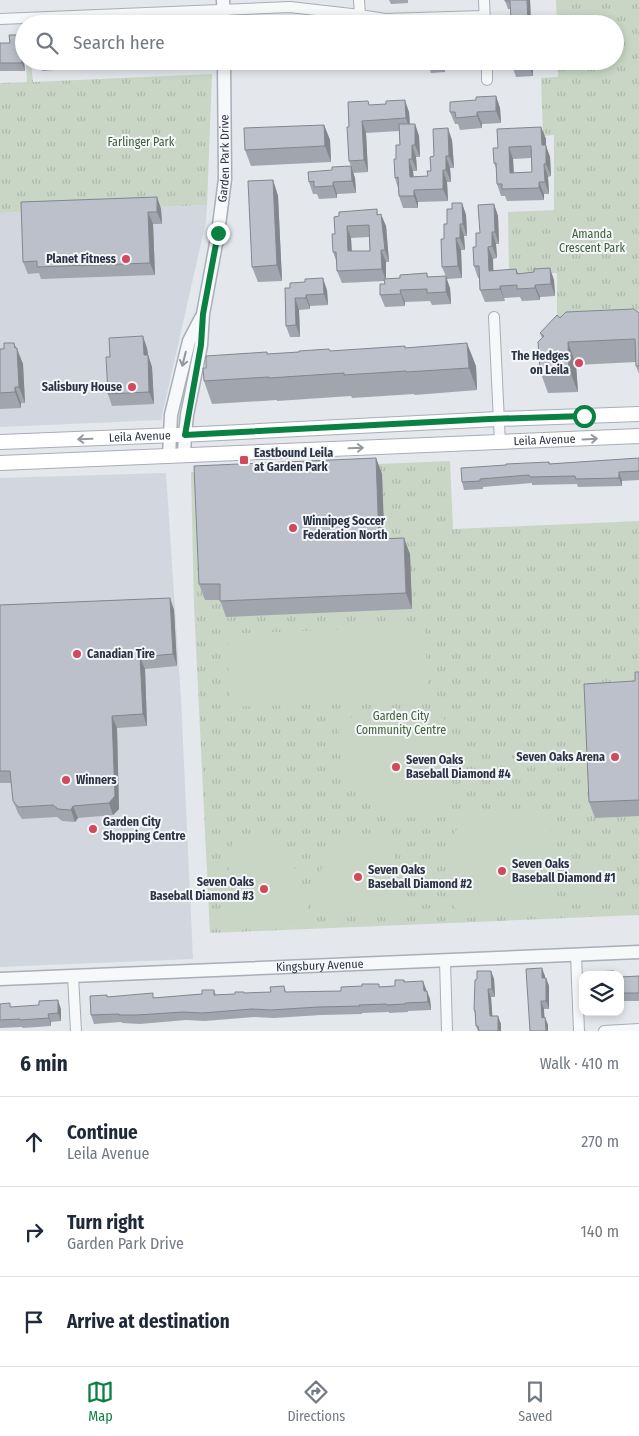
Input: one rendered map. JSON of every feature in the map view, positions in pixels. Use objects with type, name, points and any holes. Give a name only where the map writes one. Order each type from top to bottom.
[{"type":"main road","name":"Leila Avenue","points":[[0,442],[639,414]]},
{"type":"main road","name":"Leila Avenue","points":[[0,463],[639,436]]},
{"type":"street","points":[[64,15],[223,5],[290,7],[360,15],[359,0]]},
{"type":"street","points":[[484,0],[485,15]]},
{"type":"street","points":[[0,19],[15,18]]},
{"type":"street","name":"Garden Park Drive","points":[[184,455],[185,435],[201,345],[203,314],[218,233],[225,179],[224,70]]},
{"type":"street","points":[[486,70],[487,80]]},
{"type":"street","name":"Garden Park Drive","points":[[169,456],[170,415],[189,341],[203,314]]},
{"type":"street","points":[[494,317],[500,443]]},
{"type":"street","name":"Kingsbury Avenue","points":[[0,979],[639,952]]},
{"type":"street","points":[[576,955],[579,1031]]},
{"type":"street","points":[[445,961],[447,1031]]},
{"type":"street","points":[[73,976],[76,1031]]},
{"type":"street","points":[[604,1031],[639,1029]]},
{"type":"shaded area","points":[[207,205],[206,221],[161,420],[0,427],[0,213]]},
{"type":"shaded area","name":"Garden City Shopping Centre","points":[[166,473],[181,699],[193,959],[0,967],[0,478]]},
{"type":"green space","name":"Amanda Crescent Park","points":[[556,0],[639,0],[639,325],[557,328],[557,273],[509,274],[508,212],[554,210],[554,135],[543,136],[541,78],[558,77],[558,70],[624,70],[624,15],[557,15]]},
{"type":"green space","name":"Farlinger Park","points":[[26,70],[32,70],[33,82],[212,74],[207,205],[0,213],[0,83],[27,82]]},
{"type":"green space","name":"Garden City Community Centre","points":[[450,461],[453,529],[639,521],[639,915],[210,933],[194,606],[191,472]]},
{"type":"green space","points":[[425,626],[428,700],[230,707],[227,634]]},
{"type":"green space","name":"Seven Oaks Baseball Diamond #4","points":[[437,712],[447,722],[445,817],[420,819],[393,813],[371,799],[354,784],[338,750],[340,718]]},
{"type":"green space","name":"Seven Oaks Baseball Diamond #1","points":[[472,808],[540,812],[550,826],[552,912],[466,918],[453,906],[452,836]]},
{"type":"green space","name":"Seven Oaks Baseball Diamond #2","points":[[391,832],[396,873],[408,908],[401,919],[313,909],[316,881],[325,861],[337,846],[362,834]]},
{"type":"green space","name":"Seven Oaks Baseball Diamond #3","points":[[239,836],[260,840],[285,852],[299,876],[307,902],[309,920],[232,926],[222,916],[233,837]]},
{"type":"green space","points":[[608,859],[609,897],[587,898],[585,860]]},
{"type":"building","points":[[527,0],[528,15],[511,15],[510,1],[505,1]]},
{"type":"building","points":[[9,35],[15,35],[15,63],[0,63],[0,43],[10,43]]},
{"type":"building","points":[[496,96],[496,111],[477,112],[477,116],[456,118],[455,112],[450,112],[450,102],[476,100],[476,97]]},
{"type":"building","points":[[405,100],[406,118],[362,121],[364,160],[349,161],[348,102],[368,101],[369,105],[386,104],[386,101]]},
{"type":"building","points":[[399,124],[415,124],[415,145],[412,145],[412,159],[409,159],[410,177],[428,176],[427,171],[431,171],[430,157],[434,156],[433,129],[448,128],[449,156],[446,156],[446,170],[443,170],[443,189],[414,190],[414,196],[399,196],[398,177],[395,178],[394,159],[396,159],[396,145],[400,145]]},
{"type":"building","points":[[324,125],[325,146],[245,150],[244,128]]},
{"type":"building","points":[[541,127],[542,145],[546,145],[546,164],[544,164],[545,182],[539,182],[539,188],[502,189],[502,184],[497,184],[493,148],[498,148],[497,129]],"holes":[[[531,146],[532,172],[510,173],[509,147]]]},
{"type":"building","points":[[351,166],[352,181],[333,182],[333,186],[314,187],[314,181],[309,182],[308,172],[332,170],[332,167]]},
{"type":"building","points":[[273,180],[277,265],[252,267],[248,181]]},
{"type":"building","points":[[157,197],[157,212],[148,212],[150,263],[37,267],[37,261],[23,262],[21,202]]},
{"type":"building","points":[[452,203],[462,203],[463,224],[460,224],[460,238],[456,238],[458,266],[442,267],[441,239],[444,239],[444,224],[447,224],[447,209],[452,209]]},
{"type":"building","points":[[494,204],[495,232],[492,232],[492,246],[488,247],[489,271],[516,269],[517,274],[534,272],[534,269],[550,268],[551,284],[535,285],[535,288],[517,289],[517,285],[500,286],[500,289],[480,290],[479,266],[474,266],[473,247],[476,247],[476,233],[480,233],[478,205]]},
{"type":"building","points":[[377,209],[377,215],[381,214],[385,250],[381,250],[382,269],[337,271],[336,252],[333,252],[332,234],[335,234],[334,217],[339,216],[339,212]],"holes":[[[369,225],[370,251],[348,251],[347,226]]]},
{"type":"building","points":[[427,273],[427,277],[446,276],[446,292],[427,293],[427,289],[400,290],[401,294],[380,295],[380,284],[385,284],[384,279],[400,278],[400,275]]},
{"type":"building","points":[[323,278],[324,294],[306,295],[306,298],[295,298],[296,325],[286,326],[285,288],[290,288],[290,283],[305,282],[305,279]]},
{"type":"building","points":[[634,309],[639,313],[639,366],[636,366],[635,339],[568,342],[569,369],[540,371],[538,342],[544,336],[540,333],[557,315],[560,318],[566,312]]},
{"type":"building","name":"Salisbury House","points":[[143,336],[144,355],[148,355],[149,392],[108,394],[106,357],[110,357],[109,338]]},
{"type":"building","points":[[4,343],[14,343],[15,348],[17,348],[19,387],[15,387],[15,392],[0,393],[0,349],[4,349]]},
{"type":"building","points":[[467,343],[469,368],[204,381],[203,368],[206,368],[206,356],[329,349],[330,351],[405,346],[405,348]]},
{"type":"building","name":"Winnipeg Soccer Federation North","points":[[376,458],[379,539],[404,538],[406,593],[220,601],[220,584],[199,584],[194,466]]},
{"type":"building","points":[[639,458],[639,471],[619,472],[619,478],[576,479],[575,476],[530,477],[529,475],[462,482],[461,468]]},
{"type":"building","points":[[170,598],[173,654],[140,657],[143,714],[112,716],[115,796],[109,803],[73,806],[71,810],[58,809],[53,805],[18,807],[13,801],[10,771],[0,771],[0,605]]},
{"type":"building","name":"Seven Oaks Arena","points":[[635,672],[639,672],[639,800],[589,802],[584,684],[635,681]]},
{"type":"building","points":[[542,968],[542,978],[546,978],[546,1001],[541,1001],[542,1018],[545,1017],[546,1031],[530,1031],[526,969]]},
{"type":"building","points":[[477,971],[491,971],[492,989],[488,989],[490,1016],[498,1016],[498,1031],[479,1031],[478,1026],[476,1026],[474,1010]]},
{"type":"building","points":[[639,976],[639,993],[624,993],[624,977]]},
{"type":"building","points":[[395,980],[404,980],[404,982],[423,981],[424,991],[427,991],[428,1002],[271,1010],[252,1009],[202,1013],[91,1015],[90,996],[107,995],[107,997],[153,993],[153,998],[202,994],[202,990],[214,990],[214,995],[235,994],[235,992],[271,992],[270,987],[284,986],[285,992],[341,991],[341,987],[362,986],[362,984],[379,984],[379,987],[395,986]]},
{"type":"building","points":[[58,1000],[58,1013],[48,1014],[49,1018],[0,1020],[0,1004],[10,1003],[10,1007],[39,1005],[39,1001]]},
{"type":"place","name":"Planet Fitness","points":[[126,259]]},
{"type":"place","name":"The Hedges on Leila","points":[[579,363]]},
{"type":"place","name":"Salisbury House","points":[[132,387]]},
{"type":"place","name":"Eastbound Leila at Garden Park","points":[[244,460]]},
{"type":"place","name":"Winnipeg Soccer Federation North","points":[[293,528]]},
{"type":"place","name":"Canadian Tire","points":[[77,654]]},
{"type":"place","name":"Seven Oaks Arena","points":[[615,757]]},
{"type":"place","name":"Seven Oaks Baseball Diamond #4","points":[[396,767]]},
{"type":"place","name":"Winners","points":[[66,780]]},
{"type":"place","name":"Garden City Shopping Centre","points":[[93,829]]},
{"type":"place","name":"Seven Oaks Baseball Diamond #1","points":[[502,871]]},
{"type":"place","name":"Seven Oaks Baseball Diamond #2","points":[[358,877]]},
{"type":"place","name":"Seven Oaks Baseball Diamond #3","points":[[264,889]]},
{"type":"route","points":[[218,233],[203,314],[201,345],[185,435],[489,419],[584,416]]}]
